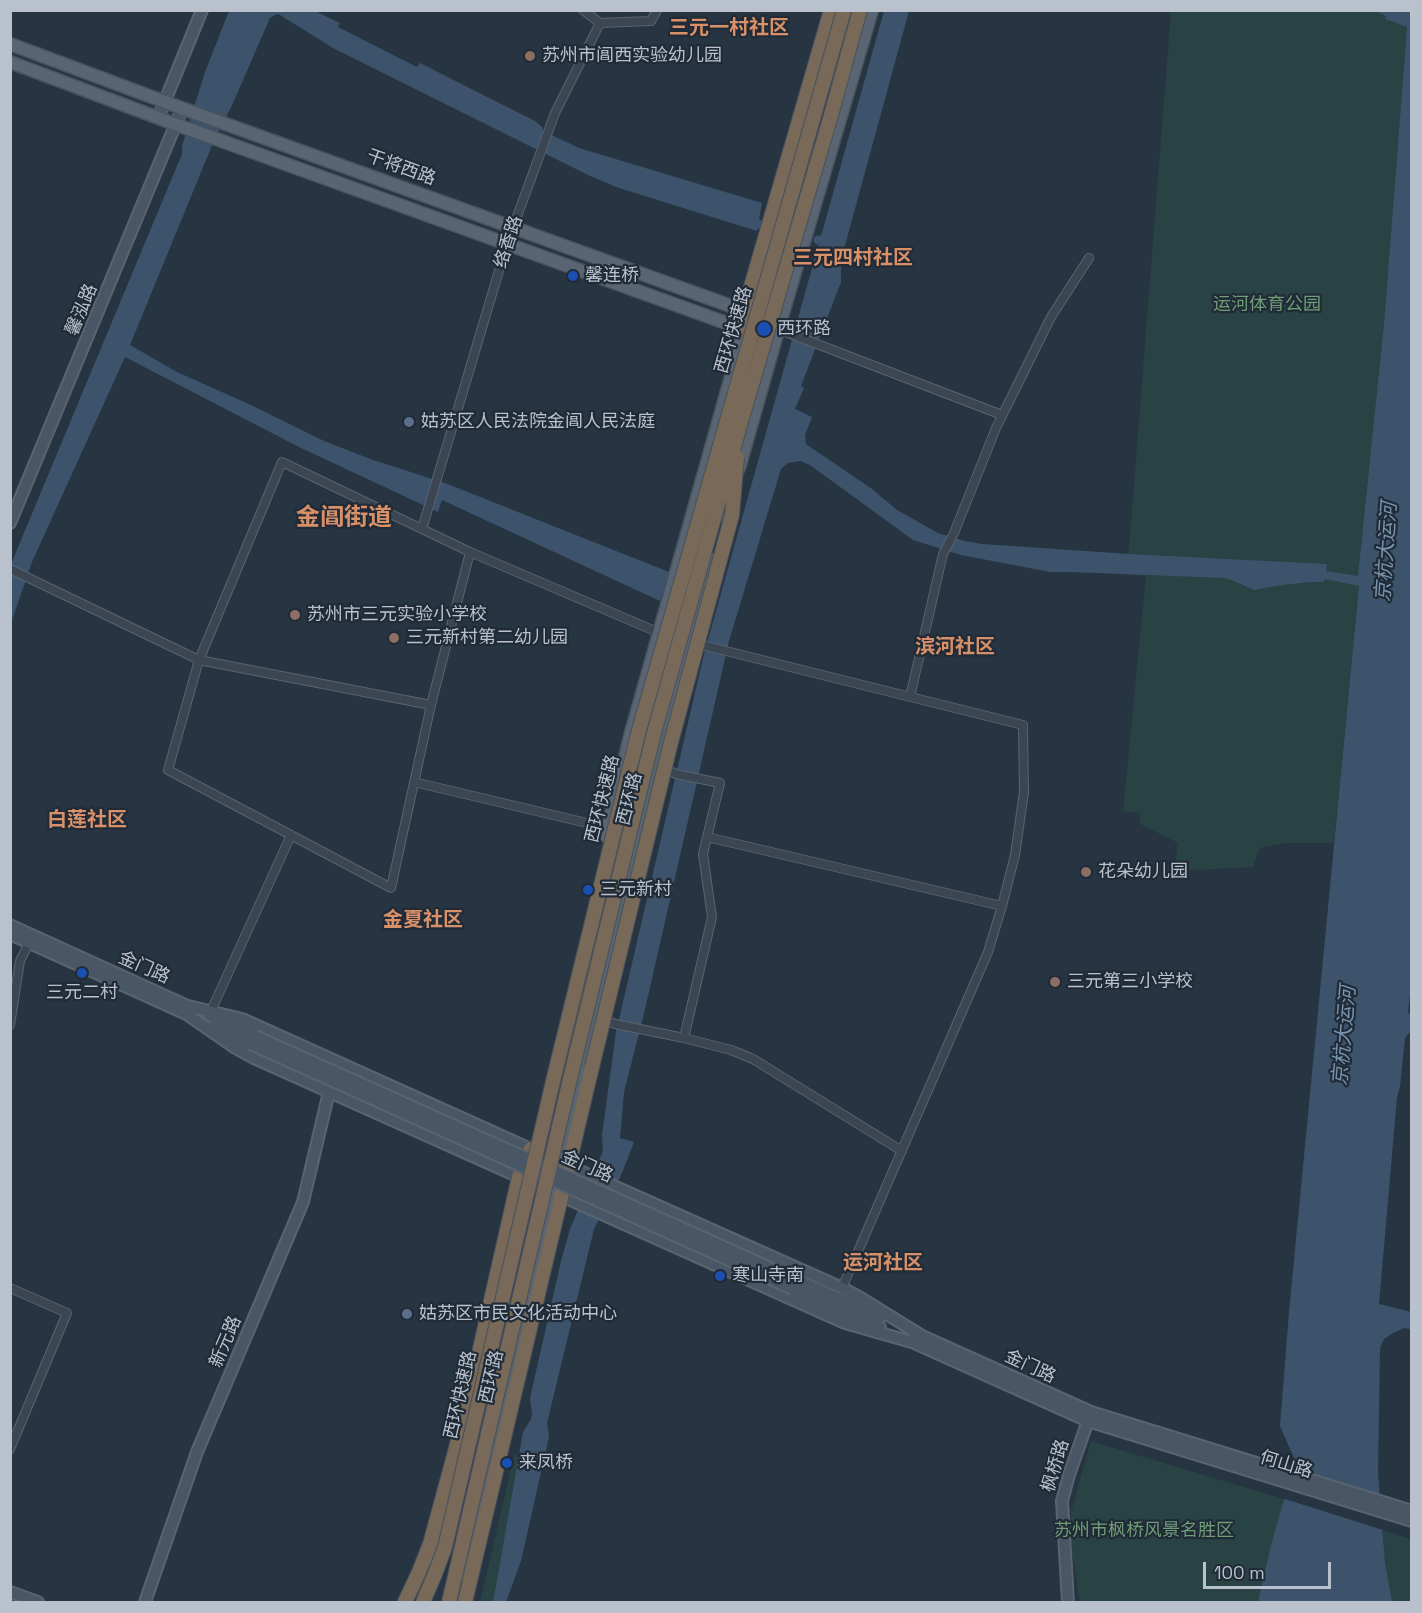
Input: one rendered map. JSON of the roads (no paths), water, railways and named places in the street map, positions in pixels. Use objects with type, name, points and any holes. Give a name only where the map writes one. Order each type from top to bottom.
[{"type":"highway","points":[[744,329],[786,167],[831,10]]},
{"type":"highway","name":"西环快速路","points":[[423,1602],[445,1547],[554,1077],[639,730],[844,10]]},
{"type":"highway","name":"西环快速路","points":[[449,1602],[571,1075],[651,745],[740,425],[861,10]]},
{"type":"highway","points":[[465,1602],[512,1408],[565,1164],[592,1067],[670,746],[732,515],[740,425]]},
{"type":"highway","points":[[405,1602],[427,1551],[465,1415],[531,1149]]},
{"type":"main road","points":[[158,118],[202,10]]},
{"type":"main road","points":[[725,516],[720,465],[758,334],[747,312],[836,10]]},
{"type":"main road","name":"西环路","points":[[565,1164],[596,1017],[657,765],[777,331],[872,10]]},
{"type":"main road","name":"干将西路","points":[[10,44],[163,102],[747,312],[763,318],[777,331]]},
{"type":"main road","name":"干将西路","points":[[10,62],[158,118],[758,334],[777,331]]},
{"type":"main road","name":"馨泓路","points":[[10,523],[183,109]]},
{"type":"main road","points":[[428,215],[434,199]]},
{"type":"main road","points":[[763,318],[788,232],[778,212]]},
{"type":"main road","name":"西环路","points":[[531,1149],[626,756],[744,329]]},
{"type":"main road","name":"金门路","points":[[10,925],[31,939],[186,1010],[1089,1416],[1151,1436]]},
{"type":"main road","name":"金门路","points":[[10,934],[31,939]]},
{"type":"main road","points":[[186,1010],[211,1011],[255,1024],[624,1192],[842,1288],[859,1297],[917,1338]]},
{"type":"main road","points":[[186,1010],[243,1053],[558,1195],[845,1323],[917,1338]]},
{"type":"main road","name":"新元路","points":[[145,1602],[198,1452],[303,1202],[329,1092]]},
{"type":"main road","name":"西环路","points":[[431,1602],[438,1543],[522,1178]]},
{"type":"main road","name":"西环路","points":[[449,1602],[469,1552],[558,1195]]},
{"type":"main road","name":"枫桥路","points":[[1068,1602],[1062,1501],[1089,1416]]},
{"type":"main road","name":"何山路","points":[[1151,1436],[1412,1511]]},
{"type":"main road","name":"何山路","points":[[1151,1436],[1412,1521]]},
{"type":"main road","points":[[10,1592],[38,1602]]},
{"type":"street","points":[[583,10],[600,23],[651,21],[657,10]]},
{"type":"street","name":"络香路","points":[[422,529],[507,244],[555,113],[600,23]]},
{"type":"street","points":[[910,697],[943,554],[954,533],[1002,415],[1051,317],[1089,258]]},
{"type":"street","points":[[777,331],[791,334],[1002,415]]},
{"type":"street","points":[[470,552],[431,705],[391,888],[168,770],[198,660],[282,462],[470,552],[659,633],[1023,725],[1024,792],[1015,855],[988,952],[842,1288]]},
{"type":"street","points":[[10,569],[198,660],[431,705]]},
{"type":"street","points":[[626,756],[657,765],[676,774],[720,783],[703,854],[712,917],[684,1038]]},
{"type":"street","points":[[414,782],[608,828]]},
{"type":"street","points":[[211,1011],[291,835]]},
{"type":"street","points":[[707,837],[1002,906]]},
{"type":"street","points":[[10,1025],[20,961],[31,939]]},
{"type":"street","points":[[564,1008],[615,1024],[731,1050],[753,1059],[902,1151]]},
{"type":"street","points":[[10,1288],[67,1312],[10,1449]]},
{"type":"water","points":[[229,11],[315,11],[340,23],[338,27],[417,67],[420,63],[535,121],[543,131],[579,148],[762,203],[757,231],[619,188],[590,176],[333,48],[277,14],[270,18],[213,143],[130,345],[177,372],[324,441],[373,460],[445,483],[669,572],[660,601],[442,500],[438,512],[299,447],[125,357],[32,562],[11,623],[11,564],[182,154],[182,146],[205,72]]},
{"type":"water","name":"京杭大运河","points":[[884,11],[909,11],[841,260],[841,282],[801,386],[804,388],[795,409],[812,417],[805,435],[806,444],[872,489],[897,510],[938,533],[965,541],[1129,554],[1327,564],[1326,571],[1358,576],[1384,324],[1407,27],[1385,19],[1386,16],[1375,11],[1411,11],[1412,978],[1408,1012],[1412,1026],[1405,1038],[1397,1097],[1379,1304],[1411,1312],[1411,1329],[1404,1328],[1391,1334],[1384,1339],[1380,1348],[1378,1473],[1385,1562],[1392,1601],[1398,1602],[1258,1602],[1284,1499],[1297,1465],[1280,1426],[1359,586],[1325,579],[1323,582],[1254,590],[1224,578],[1050,572],[961,555],[913,540],[810,465],[800,461],[788,463],[781,469],[729,641],[624,1092],[620,1138],[634,1142],[622,1173],[594,1229],[547,1423],[549,1437],[521,1561],[506,1602],[493,1602],[523,1432],[531,1419],[530,1398],[561,1261],[570,1229],[603,1151],[602,1135],[616,1032],[704,654]]},
{"type":"waterway","points":[[758,224],[762,225]]},
{"type":"place","name":"苏州市阊西实验幼儿园","points":[[530,56]]},
{"type":"place","name":"馨连桥","points":[[573,276]]},
{"type":"place","name":"西环路","points":[[764,329]]},
{"type":"place","name":"姑苏区人民法院金阊人民法庭","points":[[409,422]]},
{"type":"place","name":"苏州市三元实验小学校","points":[[295,615]]},
{"type":"place","name":"三元新村第二幼儿园","points":[[394,638]]},
{"type":"place","name":"花朵幼儿园","points":[[1086,872]]},
{"type":"place","name":"三元新村","points":[[588,890]]},
{"type":"place","name":"三元二村","points":[[82,973]]},
{"type":"place","name":"三元第三小学校","points":[[1055,982]]},
{"type":"place","name":"寒山寺南","points":[[720,1276]]},
{"type":"place","name":"姑苏区市民文化活动中心","points":[[407,1314]]},
{"type":"place","name":"来凤桥","points":[[507,1463]]},
{"type":"district","name":"三元一村社区","points":[[729,29]]},
{"type":"district","name":"三元四村社区","points":[[853,259]]},
{"type":"district","name":"金阊街道","points":[[344,518]]},
{"type":"district","name":"滨河社区","points":[[955,648]]},
{"type":"district","name":"白莲社区","points":[[87,821]]},
{"type":"district","name":"金夏社区","points":[[423,921]]},
{"type":"district","name":"运河社区","points":[[883,1264]]},
{"type":"park label","name":"运河体育公园","points":[[1267,305]]},
{"type":"park label","name":"苏州市枫桥风景名胜区","points":[[1144,1531]]}]
